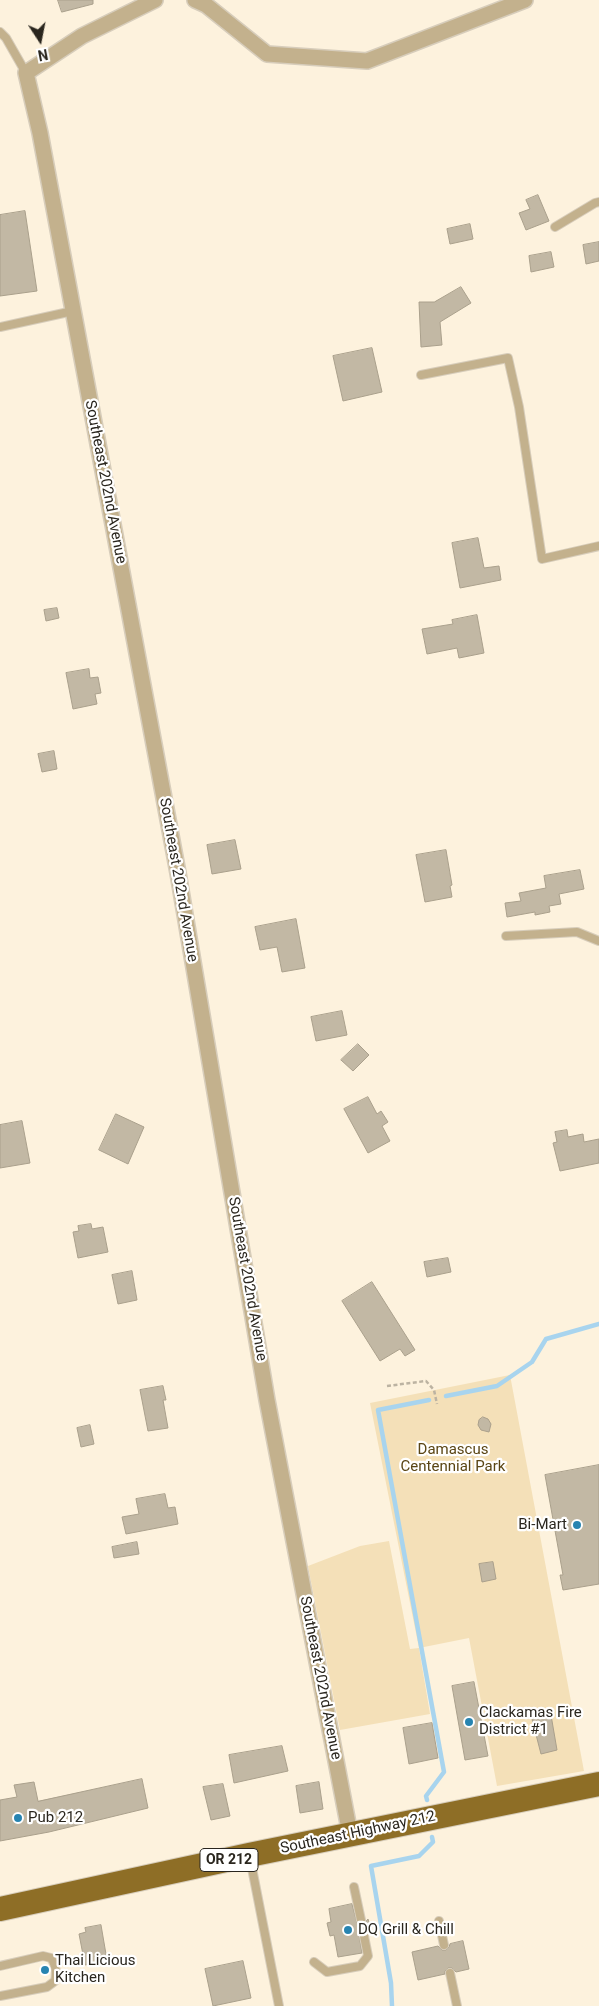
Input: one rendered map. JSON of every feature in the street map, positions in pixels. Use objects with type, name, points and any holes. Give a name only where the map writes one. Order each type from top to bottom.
[{"type":"highway","name":"Southeast Highway 212","points":[[0,1909],[249,1855],[599,1784]]},
{"type":"street","points":[[26,73],[82,36],[136,4],[155,0]]},
{"type":"street","points":[[195,0],[206,5],[267,54],[367,61],[525,0]]},
{"type":"street","name":"Southeast 202nd Avenue","points":[[26,73],[40,133],[176,863],[267,1400],[350,1834]]},
{"type":"lane","points":[[0,32],[6,38],[26,73]]},
{"type":"lane","points":[[554,227],[599,202]]},
{"type":"lane","points":[[0,326],[73,311]]},
{"type":"lane","points":[[421,375],[508,358],[519,407],[542,559],[599,546]]},
{"type":"lane","points":[[506,936],[577,932],[599,941]]},
{"type":"lane","points":[[249,1855],[279,2006]]},
{"type":"lane","points":[[354,1887],[361,1920]]},
{"type":"lane","points":[[439,1921],[444,1945]]},
{"type":"lane","points":[[314,1962],[327,1972],[360,1966],[368,1956],[363,1931]]},
{"type":"lane","points":[[0,1966],[43,1956],[51,1958],[55,1963],[57,1973],[55,1981],[47,1986],[0,1996]]},
{"type":"lane","points":[[450,1973],[457,2006]]},
{"type":"path","points":[[387,1386],[426,1381],[434,1390],[438,1404]]},
{"type":"green space","name":"Damascus Centennial Park","points":[[510,1375],[584,1771],[497,1786],[469,1638],[419,1648],[370,1403]]},
{"type":"green space","points":[[389,1541],[410,1649],[419,1648],[430,1714],[340,1730],[308,1566],[360,1546]]},
{"type":"building","points":[[58,0],[93,0],[93,4],[62,12]]},
{"type":"building","points":[[538,195],[549,221],[526,230],[519,213],[530,209],[526,200]]},
{"type":"building","points":[[25,211],[37,291],[0,296],[0,215]]},
{"type":"building","points":[[470,224],[473,239],[450,244],[447,229]]},
{"type":"building","points":[[599,242],[599,261],[586,264],[583,245]]},
{"type":"building","points":[[551,252],[554,267],[531,272],[529,256]]},
{"type":"building","points":[[461,287],[471,303],[440,322],[442,345],[421,347],[419,302],[434,302]]},
{"type":"building","points":[[372,348],[382,392],[343,401],[333,356]]},
{"type":"building","points":[[478,538],[484,568],[499,566],[501,580],[460,588],[452,543]]},
{"type":"building","points":[[57,608],[59,618],[46,621],[44,610]]},
{"type":"building","points":[[477,615],[484,653],[459,658],[457,648],[427,654],[422,629],[453,624],[452,620]]},
{"type":"building","points":[[89,669],[90,678],[98,677],[101,693],[95,694],[97,704],[73,709],[66,673]]},
{"type":"building","points":[[54,751],[57,769],[42,772],[38,754]]},
{"type":"building","points":[[235,840],[241,869],[212,874],[207,845]]},
{"type":"building","points":[[446,850],[452,885],[450,886],[452,897],[425,902],[416,855]]},
{"type":"building","points":[[580,870],[584,889],[559,894],[561,904],[549,906],[550,912],[535,915],[535,912],[507,917],[505,903],[521,901],[519,893],[546,888],[544,876]]},
{"type":"building","points":[[296,919],[305,968],[282,972],[277,947],[260,950],[255,927]]},
{"type":"building","points":[[342,1011],[347,1035],[316,1041],[311,1017]]},
{"type":"building","points":[[358,1044],[369,1055],[353,1071],[341,1060]]},
{"type":"building","points":[[368,1097],[377,1114],[381,1111],[388,1122],[382,1126],[390,1141],[368,1153],[344,1109]]},
{"type":"building","points":[[116,1114],[144,1127],[128,1164],[99,1150]]},
{"type":"building","points":[[22,1121],[30,1163],[0,1168],[0,1125]]},
{"type":"building","points":[[567,1130],[568,1137],[583,1134],[584,1142],[599,1139],[599,1163],[560,1171],[553,1143],[557,1142],[555,1132]]},
{"type":"building","points":[[91,1224],[92,1229],[103,1227],[108,1252],[78,1258],[73,1232],[79,1231],[78,1226]]},
{"type":"building","points":[[448,1258],[451,1272],[427,1277],[424,1262]]},
{"type":"building","points":[[132,1271],[137,1300],[118,1304],[112,1275]]},
{"type":"building","points":[[372,1282],[415,1350],[405,1356],[400,1349],[380,1361],[342,1301]]},
{"type":"building","points":[[163,1386],[166,1400],[163,1400],[168,1428],[148,1431],[140,1390]]},
{"type":"building","points":[[483,1417],[488,1419],[491,1424],[489,1432],[481,1430],[478,1425],[479,1420]]},
{"type":"building","points":[[90,1425],[94,1444],[81,1447],[77,1428]]},
{"type":"building","name":"Bi-Mart","points":[[599,1465],[599,1584],[563,1590],[560,1575],[563,1575],[545,1475]]},
{"type":"building","points":[[165,1494],[168,1508],[175,1507],[178,1524],[126,1534],[122,1517],[139,1514],[136,1499]]},
{"type":"building","points":[[137,1542],[139,1554],[114,1558],[112,1547]]},
{"type":"building","points":[[493,1562],[496,1579],[482,1582],[479,1564]]},
{"type":"building","name":"Clackamas Fire District #1","points":[[474,1682],[488,1756],[465,1760],[452,1686]]},
{"type":"building","points":[[551,1715],[557,1750],[541,1754],[532,1719]]},
{"type":"building","points":[[432,1723],[438,1758],[409,1764],[403,1728]]},
{"type":"building","points":[[282,1746],[288,1771],[234,1783],[229,1755]]},
{"type":"building","points":[[142,1779],[148,1808],[49,1832],[0,1841],[0,1800],[17,1797],[14,1785],[34,1782],[38,1801]]},
{"type":"building","points":[[319,1782],[323,1809],[300,1813],[296,1786]]},
{"type":"building","points":[[223,1784],[230,1816],[211,1820],[203,1787]]},
{"type":"building","name":"DQ Grill & Chill","points":[[352,1904],[357,1923],[363,1925],[368,1919],[371,1929],[362,1925],[358,1929],[362,1953],[338,1957],[334,1935],[330,1936],[327,1923],[331,1922],[329,1909]]},
{"type":"building","points":[[101,1925],[107,1960],[85,1965],[79,1934],[86,1932],[85,1928]]},
{"type":"building","points":[[463,1941],[469,1969],[456,1972],[452,1968],[448,1968],[445,1974],[418,1980],[412,1952],[438,1946],[442,1950],[446,1950],[450,1944]]},
{"type":"building","points":[[243,1961],[251,1998],[213,2006],[205,1969]]},
{"type":"waterway","points":[[446,1396],[497,1386],[532,1362],[546,1339],[599,1324]]},
{"type":"waterway","points":[[427,1800],[426,1796],[444,1772],[378,1410],[429,1400]]},
{"type":"waterway","points":[[392,2006],[391,1983],[371,1866],[419,1856],[433,1842],[432,1837]]},
{"type":"place","name":"Bi-Mart","points":[[577,1525]]},
{"type":"place","name":"Clackamas Fire District #1","points":[[469,1722]]},
{"type":"place","name":"Pub 212","points":[[18,1818]]},
{"type":"place","name":"DQ Grill & Chill","points":[[348,1930]]},
{"type":"place","name":"Thai Licious Kitchen","points":[[45,1970]]}]
